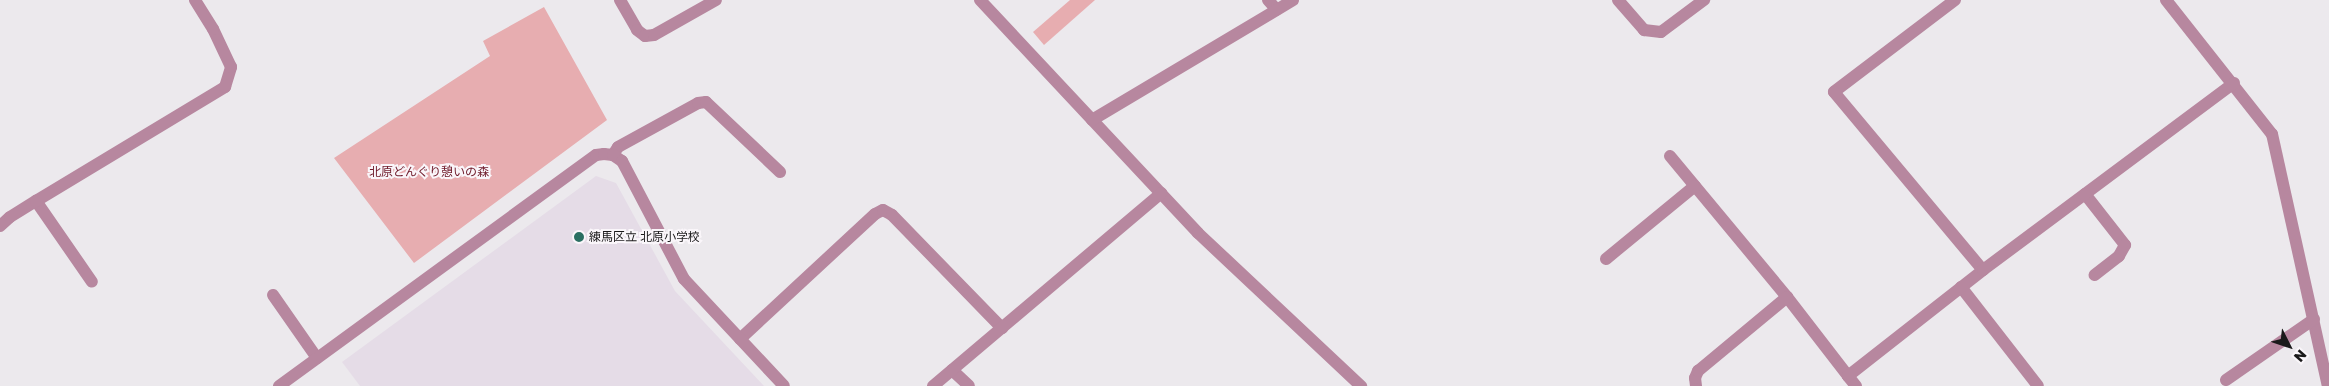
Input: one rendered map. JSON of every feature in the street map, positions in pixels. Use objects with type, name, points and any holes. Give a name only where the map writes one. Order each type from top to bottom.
[{"type":"street","points":[[0,226],[36,200],[225,86],[231,67],[213,29],[195,0]]},
{"type":"street","points":[[620,0],[637,30],[645,36],[654,36],[716,0]]},
{"type":"street","points":[[980,0],[1198,233],[1361,386]]},
{"type":"street","points":[[1268,0],[1277,10]]},
{"type":"street","points":[[1092,120],[1292,0]]},
{"type":"street","points":[[1618,0],[1644,30],[1661,32],[1704,0]]},
{"type":"street","points":[[1955,0],[1834,92],[1983,270]]},
{"type":"street","points":[[2166,0],[2234,83],[2275,141],[2314,319],[2325,344],[2328,386]]},
{"type":"street","points":[[1670,156],[1787,297],[1852,381],[1960,287],[2234,83]]},
{"type":"street","points":[[613,155],[618,147],[698,103],[706,102],[780,172]]},
{"type":"street","points":[[279,386],[596,155],[613,155],[622,161],[684,279],[784,386]]},
{"type":"street","points":[[1606,259],[1695,186]]},
{"type":"street","points":[[933,386],[1161,193]]},
{"type":"street","points":[[2085,194],[2125,245],[2119,256],[2095,275]]},
{"type":"street","points":[[36,200],[92,282]]},
{"type":"street","points":[[740,339],[875,214],[883,210],[892,215],[1002,328]]},
{"type":"street","points":[[1960,287],[2038,386]]},
{"type":"street","points":[[273,295],[317,358]]},
{"type":"street","points":[[1696,386],[1695,378],[1698,371],[1787,297]]},
{"type":"street","points":[[2226,380],[2314,319]]},
{"type":"street","points":[[952,370],[969,386]]},
{"type":"shaded area","name":"練馬区立 北原小学校","points":[[596,176],[616,183],[675,291],[764,386],[360,386],[342,362]]},
{"type":"green space","points":[[1070,0],[1095,0],[1044,45],[1033,32]]},
{"type":"green space","name":"北原どんぐり憩いの森","points":[[544,7],[607,120],[414,263],[334,158],[490,56],[483,41]]},
{"type":"place","name":"練馬区立 北原小学校","points":[[579,237]]}]
